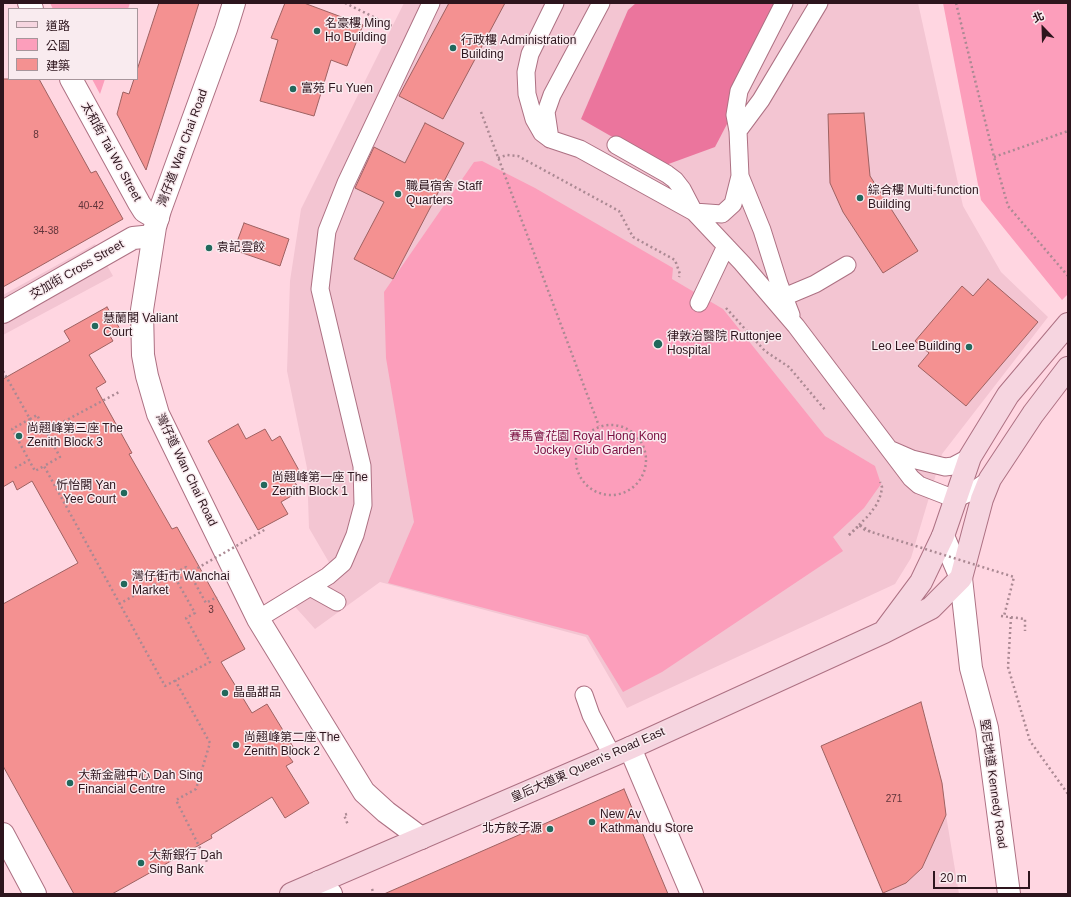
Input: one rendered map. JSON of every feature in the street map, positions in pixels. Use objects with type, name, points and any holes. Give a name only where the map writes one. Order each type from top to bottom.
[{"type":"main road","name":"皇后大道東 Queen's Road East","points":[[884,632],[921,582],[943,536],[970,457],[1008,395],[1068,324]]},
{"type":"main road","points":[[961,578],[982,499],[990,479],[1033,414],[1068,368]]},
{"type":"main road","name":"皇后大道東 Queen's Road East","points":[[291,894],[325,888],[421,838],[621,751],[884,632],[931,608],[961,578]]},
{"type":"street","name":"灣仔道 Wan Chai Road","points":[[234,3],[155,227],[142,310],[143,356],[149,384],[158,414],[258,619],[364,792],[386,812],[421,838]]},
{"type":"street","name":"太和街 Tai Wo Street","points":[[72,80],[141,207],[149,214],[155,227]]},
{"type":"street","name":"交加街 Cross Street","points":[[3,312],[155,227]]},
{"type":"street","name":"堅尼地道 Kennedy Road","points":[[943,536],[961,578],[970,668],[987,728],[1009,894]]},
{"type":"street","points":[[621,751],[692,894]]},
{"type":"street","points":[[3,834],[35,894]]},
{"type":"lane","points":[[258,619],[328,576],[343,563],[355,535],[363,505],[362,466],[320,288],[327,231],[346,183],[431,3]]},
{"type":"lane","points":[[555,3],[530,54],[526,72],[527,94],[534,119],[542,133],[550,139],[580,149],[694,212],[722,214],[733,204],[740,176],[738,131],[735,115],[739,91],[784,3]]},
{"type":"lane","points":[[550,139],[546,112],[552,95],[601,3]]},
{"type":"lane","points":[[738,131],[761,100],[818,3]]},
{"type":"lane","points":[[616,145],[675,180],[682,189],[694,212],[796,326],[908,475],[919,485],[955,499],[973,491],[990,479]]},
{"type":"lane","points":[[740,176],[762,230],[784,297],[796,326]]},
{"type":"lane","points":[[699,303],[726,246]]},
{"type":"lane","points":[[784,297],[815,284],[847,265]]},
{"type":"lane","points":[[889,449],[912,459],[945,467],[953,466],[970,457]]},
{"type":"lane","points":[[310,587],[337,602]]},
{"type":"lane","points":[[584,695],[591,715],[621,751]]},
{"type":"path","points":[[346,3],[397,28]]},
{"type":"path","points":[[351,6],[354,3]]},
{"type":"path","points":[[956,3],[994,157],[1008,206],[1068,276]]},
{"type":"path","points":[[481,112],[599,426]]},
{"type":"path","points":[[994,157],[1068,131]]},
{"type":"path","points":[[498,158],[507,155],[518,156],[619,211],[633,237],[675,260],[680,274],[679,277]]},
{"type":"path","points":[[723,305],[765,351],[789,367],[830,416]]},
{"type":"path","points":[[3,370],[30,419]]},
{"type":"path","points":[[46,431],[125,389]]},
{"type":"path","points":[[37,415],[46,431],[60,457],[35,471],[12,429],[37,415]]},
{"type":"path","points":[[599,426],[621,426],[631,431],[639,439],[644,448],[646,459],[645,469],[640,480],[633,488],[623,493],[612,495],[601,494],[591,489],[583,482],[577,472],[575,461],[577,450],[582,440],[599,426]]},
{"type":"path","points":[[15,468],[29,460]]},
{"type":"path","points":[[44,466],[165,686],[210,662],[186,618],[195,613],[173,574]]},
{"type":"path","points":[[871,532],[860,525],[849,535],[878,504],[882,487],[880,481]]},
{"type":"path","points":[[859,525],[865,530],[1014,578],[1004,616],[1026,619],[1025,631],[1025,619],[1001,616]]},
{"type":"path","points":[[180,578],[266,529]]},
{"type":"path","points":[[120,604],[186,567],[206,603],[221,594]]},
{"type":"path","points":[[1011,617],[1008,667],[1030,741],[1068,794]]},
{"type":"path","points":[[175,680],[210,743],[196,789],[176,800],[208,864]]},
{"type":"shaded area","name":"律敦治醫院 Ruttonjee Hospital","points":[[404,3],[918,3],[963,206],[1001,272],[1048,317],[942,454],[911,558],[895,584],[627,708],[586,637],[380,582],[315,629],[289,600],[334,571],[309,528],[307,468],[287,371],[290,281],[301,209]]},
{"type":"shaded area","points":[[636,3],[786,3],[785,13],[715,147],[663,166],[581,119],[628,10]]},
{"type":"shaded area","points":[[95,244],[113,276],[3,335],[3,295]]},
{"type":"shaded area","points":[[946,815],[959,894],[884,894],[883,893],[906,883],[922,868]]},
{"type":"green space","points":[[50,3],[130,3],[128,8],[52,8]]},
{"type":"green space","points":[[943,3],[1068,3],[1068,294],[1062,300],[981,200]]},
{"type":"green space","points":[[93,80],[105,80],[100,94]]},
{"type":"green space","name":"賽馬會花園 Royal Hong Kong Jockey Club Garden","points":[[482,161],[535,188],[673,268],[672,279],[723,309],[825,436],[875,466],[881,484],[864,508],[833,537],[843,551],[662,672],[623,692],[588,635],[388,583],[414,522],[386,358],[384,292],[474,162]]},
{"type":"building","points":[[159,3],[199,3],[146,170],[117,114],[123,92],[129,94],[134,80],[138,80],[138,67]]},
{"type":"building","points":[[285,3],[304,3],[363,25],[347,66],[331,60],[314,116],[260,101],[278,40],[271,38]]},
{"type":"building","name":"行政樓 Administration Building","points":[[449,3],[505,3],[443,119],[399,96]]},
{"type":"building","points":[[3,79],[40,80],[91,173],[96,171],[123,219],[3,287]]},
{"type":"building","name":"綜合樓 Multi-function Building","points":[[864,113],[870,176],[918,251],[883,273],[843,212],[830,183],[828,114]]},
{"type":"building","name":"職員宿舍 Staff Quarters","points":[[425,123],[464,143],[393,279],[354,259],[384,202],[355,188],[374,147],[405,163]]},
{"type":"building","points":[[244,223],[289,239],[280,266],[234,250]]},
{"type":"building","name":"Leo Lee Building","points":[[988,279],[1038,322],[966,406],[918,366],[929,353],[915,341],[962,286],[973,296]]},
{"type":"building","points":[[107,307],[120,329],[110,336],[113,341],[89,355],[106,382],[96,388],[132,453],[129,454],[172,529],[177,527],[245,649],[221,662],[252,713],[267,704],[295,750],[288,755],[293,762],[286,766],[309,803],[285,818],[272,797],[211,835],[212,838],[112,894],[74,894],[3,766],[3,604],[78,563],[32,481],[17,490],[13,481],[3,487],[3,379],[70,341],[64,331]]},
{"type":"building","name":"尚翹峰第一座 The Zenith Block 1","points":[[238,424],[246,439],[265,429],[272,441],[280,436],[301,474],[293,479],[300,491],[281,502],[288,514],[258,530],[208,441]]},
{"type":"building","points":[[921,702],[942,783],[946,815],[922,868],[906,883],[883,893],[821,746]]},
{"type":"building","points":[[624,789],[668,894],[384,894]]},
{"type":"place","name":"名豪樓 Ming Ho Building","points":[[317,31]]},
{"type":"place","name":"行政樓 Administration Building","points":[[453,48]]},
{"type":"place","name":"富苑 Fu Yuen","points":[[293,89]]},
{"type":"place","name":"職員宿舍 Staff Quarters","points":[[398,194]]},
{"type":"place","name":"綜合樓 Multi-function Building","points":[[860,198]]},
{"type":"place","name":"袁記雲餃","points":[[209,248]]},
{"type":"place","name":"慧蘭閣 Valiant Court","points":[[95,326]]},
{"type":"place","name":"律敦治醫院 Ruttonjee Hospital","points":[[658,344]]},
{"type":"place","name":"Leo Lee Building","points":[[969,347]]},
{"type":"place","name":"尚翹峰第三座 The Zenith Block 3","points":[[19,436]]},
{"type":"place","name":"尚翹峰第一座 The Zenith Block 1","points":[[264,485]]},
{"type":"place","name":"忻怡閣 Yan Yee Court","points":[[124,493]]},
{"type":"place","name":"灣仔街市 Wanchai Market","points":[[124,584]]},
{"type":"place","name":"晶晶甜品","points":[[225,693]]},
{"type":"place","name":"尚翹峰第二座 The Zenith Block 2","points":[[236,745]]},
{"type":"place","name":"大新金融中心 Dah Sing Financial Centre","points":[[70,783]]},
{"type":"place","name":"New Av Kathmandu Store","points":[[592,822]]},
{"type":"place","name":"北方餃子源","points":[[550,829]]},
{"type":"place","name":"大新銀行 Dah Sing Bank","points":[[141,863]]}]
